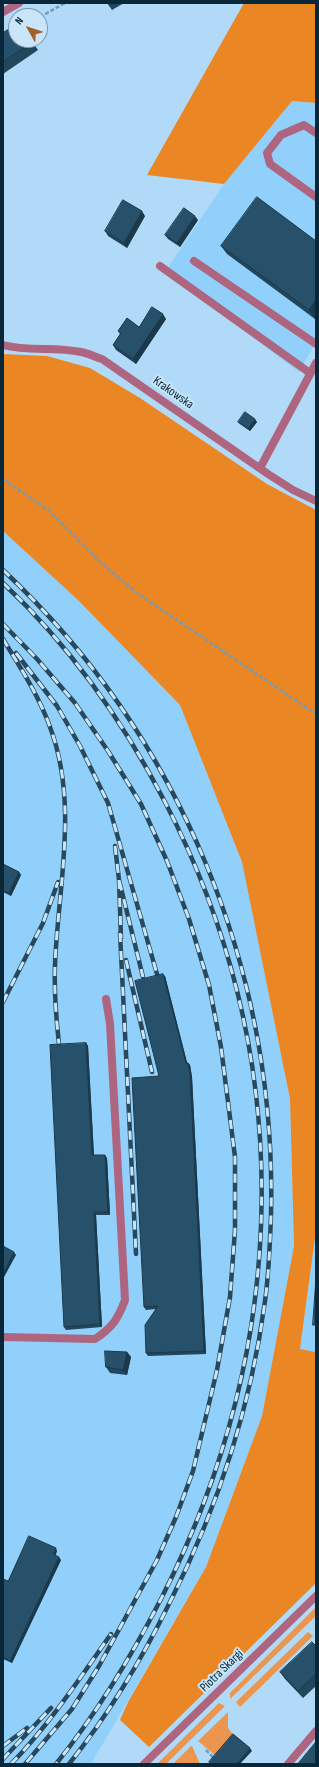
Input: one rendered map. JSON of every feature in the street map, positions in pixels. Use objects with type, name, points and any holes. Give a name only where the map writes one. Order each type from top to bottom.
[{"type":"street","points":[[3,12],[19,3]]},
{"type":"street","points":[[316,133],[304,125],[281,136],[267,154],[270,164],[316,197]]},
{"type":"street","points":[[194,261],[316,344]]},
{"type":"street","points":[[160,266],[310,373]]},
{"type":"street","name":"Krakowska","points":[[3,345],[18,349],[82,352],[102,359],[293,490],[316,501]]},
{"type":"street","points":[[260,468],[316,363]]},
{"type":"street","points":[[3,1337],[95,1339],[107,1331],[119,1317],[125,1300],[110,1032],[106,999]]},
{"type":"street","name":"Piotra Skargi","points":[[144,1764],[316,1596]]},
{"type":"street","points":[[288,1764],[316,1731]]},
{"type":"path","points":[[48,13],[65,3]]},
{"type":"path","points":[[3,479],[48,510],[100,562],[137,594],[316,714]]},
{"type":"path","points":[[206,1750],[215,1759]]},
{"type":"shaded area","points":[[244,3],[316,3],[316,103],[292,101],[224,184],[147,175]]},
{"type":"shaded area","points":[[292,101],[316,103],[316,342],[299,372],[165,272],[224,184]]},
{"type":"shaded area","points":[[3,354],[47,356],[90,368],[140,398],[267,484],[316,510],[316,1230],[300,1349],[316,1352],[316,1583],[149,1747],[120,1720],[128,1702],[206,1567],[262,1416],[294,1246],[290,1099],[242,862],[180,705],[79,601],[3,531]]},
{"type":"shaded area","points":[[3,531],[79,601],[180,705],[242,862],[290,1099],[294,1246],[262,1416],[206,1567],[91,1764],[3,1764]]},
{"type":"shaded area","points":[[316,1230],[316,1352],[300,1349]]},
{"type":"shaded area","points":[[316,1607],[316,1616],[230,1699],[230,1693]]},
{"type":"shaded area","points":[[308,1632],[313,1636],[240,1707],[236,1702]]},
{"type":"shaded area","points":[[219,1703],[225,1706],[166,1764],[157,1764]]},
{"type":"shaded area","points":[[228,1712],[228,1728],[234,1736],[216,1756],[198,1741]]},
{"type":"shaded area","points":[[191,1746],[200,1764],[173,1764]]},
{"type":"building","points":[[8,30],[8,48],[23,48],[3,62],[3,33]]},
{"type":"building","points":[[257,197],[316,241],[316,300],[309,310],[221,246]]},
{"type":"building","points":[[123,200],[142,211],[124,243],[105,231]]},
{"type":"building","points":[[184,208],[195,216],[177,243],[165,235]]},
{"type":"building","points":[[152,307],[163,314],[133,359],[113,345],[121,333],[118,331],[127,318],[139,327]]},
{"type":"building","points":[[245,412],[255,419],[248,429],[238,422]]},
{"type":"building","points":[[3,864],[19,872],[9,893],[3,891]]},
{"type":"building","points":[[163,974],[190,1074],[204,1351],[146,1353],[145,1325],[158,1306],[144,1307],[132,1078],[159,1076],[135,981]]},
{"type":"building","points":[[86,1043],[92,1155],[105,1155],[108,1212],[94,1212],[100,1324],[64,1327],[50,1045]]},
{"type":"building","points":[[3,1246],[14,1252],[3,1273]]},
{"type":"building","points":[[316,1279],[316,1325],[313,1325]]},
{"type":"building","points":[[105,1351],[127,1352],[123,1370],[106,1367]]},
{"type":"building","points":[[29,1536],[56,1548],[53,1554],[59,1557],[10,1661],[3,1657],[3,1579],[8,1581]]},
{"type":"building","points":[[312,1642],[316,1646],[316,1674],[298,1691],[280,1672]]},
{"type":"building","points":[[233,1734],[250,1748],[236,1764],[212,1764],[209,1762]]},
{"type":"building","points":[[316,1742],[316,1764],[298,1764]]},
{"type":"railway","points":[[3,570],[66,636],[121,707],[168,783],[206,864],[236,948],[257,1035],[269,1124],[271,1215],[266,1290],[259,1340],[251,1379],[230,1455],[203,1530],[159,1623],[124,1686],[98,1726],[69,1764]]},
{"type":"railway","points":[[3,583],[51,632],[73,659],[113,714],[149,772],[165,802],[208,899],[239,999],[256,1099],[262,1201],[254,1302],[235,1403],[204,1502],[161,1599],[138,1642],[99,1705],[56,1764]]},
{"type":"railway","points":[[3,624],[37,659],[75,703],[108,751],[141,804],[167,861],[189,919],[209,985],[221,1047],[235,1157],[235,1230],[230,1297],[217,1370],[193,1471],[176,1517],[157,1560],[99,1666],[72,1709],[25,1764]]},
{"type":"railway","points":[[3,639],[29,682],[46,715],[59,756],[65,815],[55,975],[59,1044]]},
{"type":"railway","points":[[16,653],[57,706],[80,746],[108,803],[157,974]]},
{"type":"railway","points":[[115,846],[119,880],[143,977]]},
{"type":"railway","points":[[119,880],[121,938]]},
{"type":"railway","points":[[3,1002],[43,923],[58,882]]},
{"type":"railway","points":[[120,933],[136,1254]]},
{"type":"railway","points":[[126,960],[152,1072]]},
{"type":"railway","points":[[11,1764],[51,1717],[111,1634]]},
{"type":"railway","points":[[3,1759],[51,1708]]},
{"type":"railway","points":[[3,1746],[27,1728]]}]
